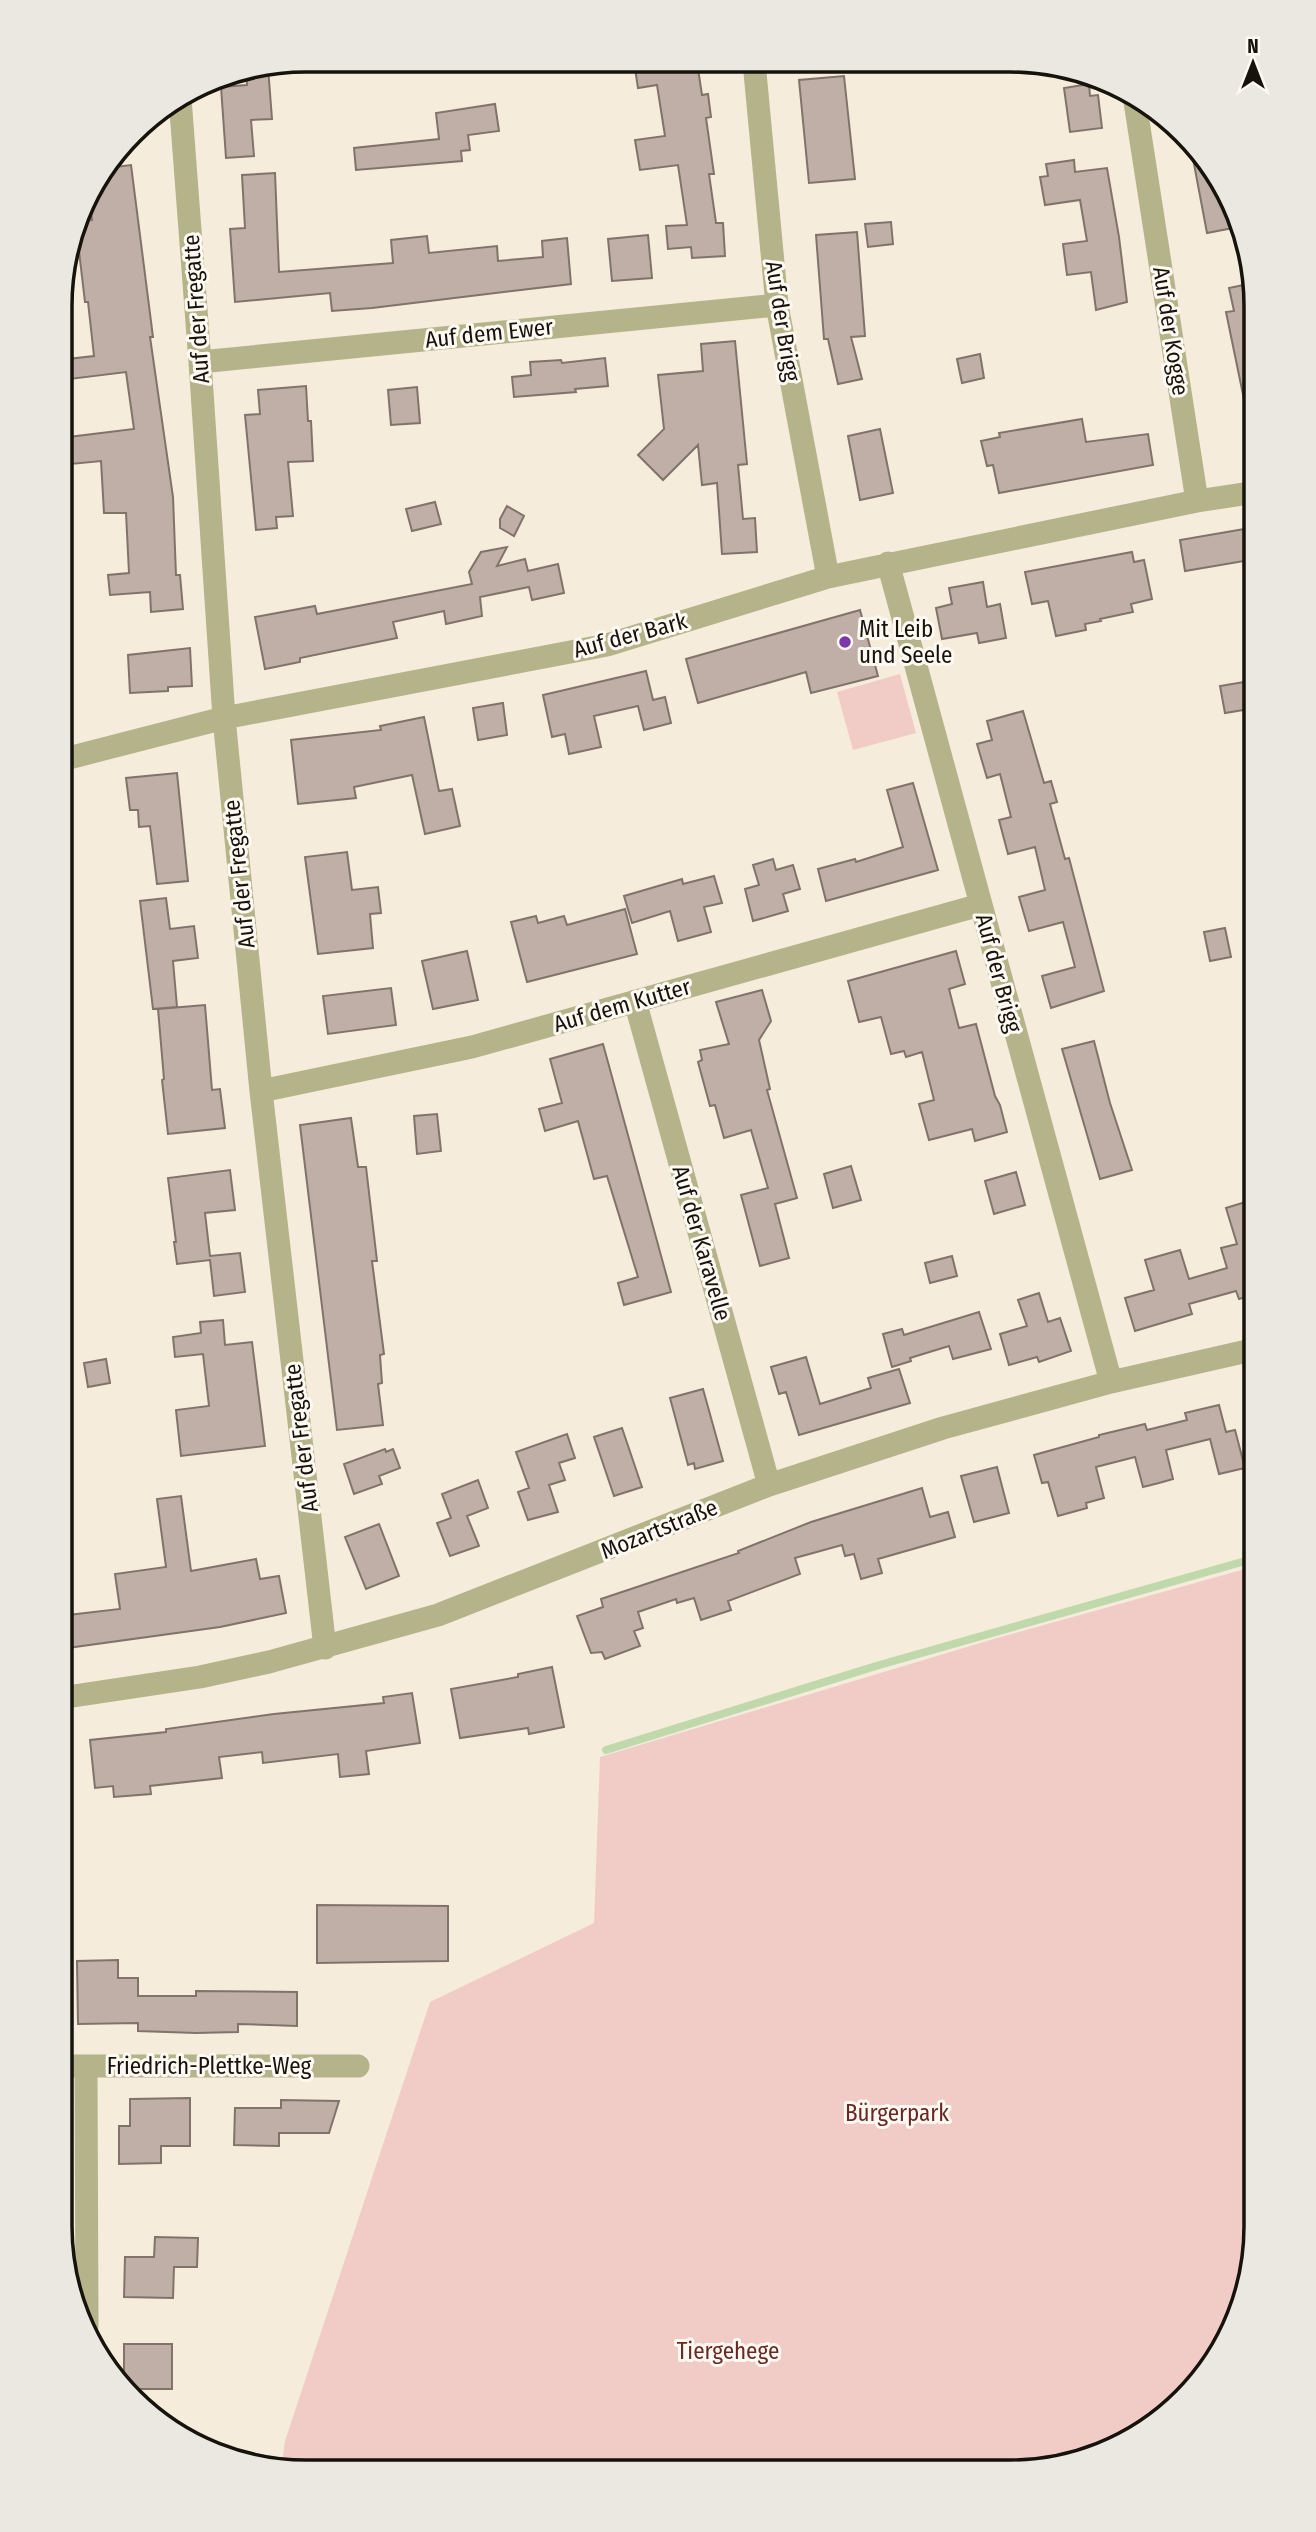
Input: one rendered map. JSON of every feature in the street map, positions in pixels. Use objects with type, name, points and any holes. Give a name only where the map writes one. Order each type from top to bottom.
[{"type":"street","name":"Auf der Brigg","points":[[755,72],[777,305],[828,577]]},
{"type":"street","name":"Auf der Fregatte","points":[[181,108],[223,718],[261,1091],[325,1648]]},
{"type":"street","name":"Auf der Kogge","points":[[1136,109],[1197,500]]},
{"type":"street","name":"Auf dem Ewer","points":[[200,362],[777,305]]},
{"type":"street","points":[[1197,500],[1244,494]]},
{"type":"street","name":"Auf der Bark","points":[[72,757],[223,718],[607,645],[828,577],[1197,500]]},
{"type":"street","name":"Auf der Brigg","points":[[888,563],[1111,1382]]},
{"type":"street","name":"Auf dem Kutter","points":[[261,1091],[472,1047],[980,905]]},
{"type":"street","name":"Auf der Karavelle","points":[[635,1001],[769,1485]]},
{"type":"street","name":"Mozartstraße","points":[[72,1696],[200,1677],[269,1662],[438,1615],[769,1485],[943,1428],[1111,1382],[1244,1352]]},
{"type":"street","name":"Friedrich-Plettke-Weg","points":[[72,2066],[358,2066]]},
{"type":"street","points":[[86,2066],[86,2306]]},
{"type":"green space","points":[[900,674],[916,733],[853,750],[837,692]]},
{"type":"green space","name":"Bürgerpark","points":[[1244,1569],[1244,2241],[1240,2271],[1226,2315],[1213,2343],[1196,2369],[1176,2392],[1153,2412],[1113,2436],[1085,2448],[1025,2460],[283,2458],[285,2441],[430,2002],[594,1923],[600,1757],[997,1638]]},
{"type":"building","points":[[636,72],[699,72],[702,95],[708,94],[711,117],[706,118],[714,174],[709,174],[716,223],[723,223],[725,256],[692,258],[691,247],[668,249],[666,226],[687,225],[678,165],[640,170],[635,140],[665,136],[657,85],[638,88]]},
{"type":"building","points":[[269,75],[272,119],[251,120],[254,156],[226,158],[221,88],[247,85],[247,80]]},
{"type":"building","points":[[844,76],[855,179],[809,183],[799,80]]},
{"type":"building","points":[[1086,84],[1089,86],[1090,96],[1098,95],[1102,128],[1070,132],[1064,88]]},
{"type":"building","points":[[495,104],[499,131],[468,135],[470,150],[461,151],[462,161],[356,170],[354,148],[439,139],[436,113]]},
{"type":"building","points":[[1074,160],[1075,172],[1107,168],[1119,237],[1127,302],[1096,310],[1091,272],[1067,275],[1063,244],[1087,241],[1080,200],[1045,205],[1040,177],[1048,176],[1046,164]]},
{"type":"building","points":[[1194,162],[1205,176],[1231,228],[1207,233]]},
{"type":"building","points":[[131,165],[153,337],[150,337],[173,497],[176,575],[180,575],[183,609],[151,612],[150,592],[110,595],[108,575],[129,573],[126,513],[104,513],[101,461],[72,464],[72,437],[134,429],[126,372],[72,379],[72,359],[94,356],[88,302],[85,302],[80,246],[103,189],[118,167]]},
{"type":"building","points":[[275,173],[279,272],[393,263],[391,240],[427,236],[429,253],[497,246],[498,261],[543,257],[542,241],[567,238],[571,284],[332,311],[330,293],[235,302],[230,229],[245,228],[242,175]]},
{"type":"building","points":[[891,222],[893,244],[868,247],[865,224]]},
{"type":"building","points":[[857,232],[865,336],[851,337],[862,379],[838,384],[828,339],[824,339],[816,235]]},
{"type":"building","points":[[648,235],[652,278],[612,281],[608,239]]},
{"type":"building","points":[[1243,285],[1244,399],[1226,312],[1234,311],[1229,288]]},
{"type":"building","points":[[735,341],[747,464],[738,465],[743,519],[755,518],[757,552],[722,554],[717,483],[702,485],[698,445],[663,480],[638,455],[664,429],[658,375],[703,371],[701,344]]},
{"type":"building","points":[[980,354],[984,378],[962,383],[957,359]]},
{"type":"building","points":[[605,358],[608,386],[575,389],[576,392],[514,397],[512,377],[531,375],[530,362],[561,360],[562,363]]},
{"type":"building","points":[[306,386],[313,461],[288,462],[293,516],[276,517],[277,528],[256,530],[245,415],[260,414],[258,390]]},
{"type":"building","points":[[417,387],[420,423],[391,425],[388,390]]},
{"type":"building","points":[[1082,419],[1086,442],[1148,434],[1153,465],[999,493],[993,465],[987,466],[981,441],[1000,437],[999,433]]},
{"type":"building","points":[[880,429],[893,493],[860,500],[848,436]]},
{"type":"building","points":[[435,502],[441,524],[412,531],[406,509]]},
{"type":"building","points":[[507,506],[524,516],[514,536],[500,528],[500,519]]},
{"type":"building","points":[[1244,529],[1244,561],[1185,571],[1180,540]]},
{"type":"building","points":[[507,547],[497,566],[525,559],[528,571],[558,564],[564,593],[532,600],[529,587],[480,597],[482,616],[446,624],[444,611],[393,622],[397,638],[300,658],[300,662],[265,669],[255,617],[315,606],[317,614],[472,584],[469,572],[481,552]]},
{"type":"building","points":[[1132,552],[1134,562],[1144,560],[1152,599],[1131,604],[1133,612],[1085,624],[1086,630],[1056,636],[1048,601],[1032,604],[1025,572]]},
{"type":"building","points":[[983,582],[987,607],[1000,604],[1006,638],[979,643],[977,633],[942,639],[936,608],[952,604],[949,588]]},
{"type":"building","points":[[860,610],[878,676],[811,693],[806,672],[698,703],[686,659]]},
{"type":"building","points":[[190,648],[192,686],[168,687],[168,691],[130,693],[128,655]]},
{"type":"building","points":[[646,671],[653,700],[665,697],[671,723],[644,730],[638,706],[594,716],[601,747],[569,754],[565,734],[552,737],[543,695]]},
{"type":"building","points":[[1244,682],[1244,710],[1225,713],[1220,686]]},
{"type":"building","points":[[503,703],[507,735],[478,740],[473,708]]},
{"type":"building","points":[[1023,711],[1044,783],[1051,781],[1057,802],[1050,804],[1065,859],[1069,858],[1104,991],[1051,1008],[1042,976],[1075,967],[1063,922],[1029,931],[1019,897],[1045,890],[1035,847],[1008,854],[999,820],[1011,817],[1000,774],[987,778],[977,744],[992,740],[987,721]]},
{"type":"building","points":[[424,717],[439,791],[452,789],[460,826],[425,834],[412,775],[354,787],[356,798],[298,804],[291,740],[381,730],[380,726]]},
{"type":"building","points":[[177,773],[188,881],[157,884],[150,826],[139,827],[138,810],[130,810],[126,778]]},
{"type":"building","points":[[913,783],[938,870],[826,901],[818,869],[855,859],[856,862],[903,847],[887,790]]},
{"type":"building","points":[[347,852],[352,890],[378,887],[381,913],[370,914],[373,948],[318,954],[305,857]]},
{"type":"building","points":[[773,859],[776,870],[793,865],[800,889],[783,894],[788,911],[753,921],[745,889],[759,885],[753,865]]},
{"type":"building","points":[[714,876],[722,903],[704,907],[711,932],[678,941],[670,911],[632,923],[624,896],[682,879],[683,884]]},
{"type":"building","points":[[166,898],[170,929],[194,926],[198,958],[173,961],[177,1007],[153,1009],[140,901]]},
{"type":"building","points":[[625,909],[637,954],[527,982],[511,922],[536,916],[538,923],[564,916],[567,925]]},
{"type":"building","points":[[1225,928],[1231,957],[1210,961],[1204,932]]},
{"type":"building","points":[[467,951],[478,1000],[433,1009],[422,961]]},
{"type":"building","points":[[956,951],[965,984],[949,989],[959,1028],[976,1024],[1007,1132],[975,1141],[972,1129],[929,1140],[919,1104],[934,1100],[922,1052],[906,1057],[904,1051],[891,1054],[881,1017],[859,1022],[848,981]]},
{"type":"building","points":[[391,988],[396,1025],[328,1034],[323,996]]},
{"type":"building","points":[[762,990],[771,1021],[759,1040],[770,1089],[767,1090],[797,1198],[775,1204],[789,1258],[760,1266],[741,1195],[768,1188],[751,1130],[724,1138],[715,1105],[710,1106],[698,1062],[702,1060],[700,1050],[729,1044],[716,1002]]},
{"type":"building","points":[[205,1005],[212,1090],[220,1089],[225,1128],[168,1134],[158,1009]]},
{"type":"building","points":[[1094,1041],[1110,1103],[1132,1170],[1100,1179],[1062,1049]]},
{"type":"building","points":[[603,1044],[671,1292],[624,1305],[618,1283],[638,1277],[607,1176],[594,1179],[578,1121],[545,1131],[539,1109],[562,1103],[550,1059]]},
{"type":"building","points":[[437,1114],[441,1151],[417,1154],[414,1116]]},
{"type":"building","points":[[351,1118],[358,1167],[366,1167],[377,1261],[372,1261],[384,1354],[380,1355],[382,1383],[378,1384],[383,1425],[337,1430],[300,1125]]},
{"type":"building","points":[[851,1166],[861,1200],[833,1208],[824,1174]]},
{"type":"building","points":[[230,1170],[235,1210],[205,1213],[210,1256],[240,1253],[245,1292],[214,1296],[210,1260],[177,1264],[168,1178]]},
{"type":"building","points":[[1016,1172],[1025,1205],[994,1214],[985,1181]]},
{"type":"building","points":[[1244,1202],[1244,1298],[1239,1299],[1236,1291],[1189,1304],[1192,1314],[1135,1331],[1125,1298],[1154,1290],[1145,1260],[1180,1250],[1189,1279],[1227,1268],[1221,1248],[1237,1244],[1226,1208]]},
{"type":"building","points":[[952,1256],[957,1276],[930,1283],[925,1263]]},
{"type":"building","points":[[1039,1293],[1048,1322],[1060,1318],[1071,1351],[1039,1362],[1037,1357],[1009,1365],[1000,1334],[1027,1326],[1018,1300]]},
{"type":"building","points":[[979,1312],[991,1349],[953,1359],[949,1346],[910,1358],[911,1361],[892,1367],[883,1334],[902,1329],[904,1335]]},
{"type":"building","points":[[223,1320],[225,1345],[252,1342],[265,1446],[181,1456],[176,1410],[209,1406],[203,1354],[175,1357],[173,1337],[201,1333],[200,1322]]},
{"type":"building","points":[[806,1357],[820,1404],[871,1388],[868,1378],[899,1369],[910,1403],[799,1435],[786,1392],[779,1394],[771,1367]]},
{"type":"building","points":[[106,1359],[110,1383],[88,1387],[84,1363]]},
{"type":"building","points":[[703,1389],[723,1461],[695,1469],[694,1463],[688,1465],[670,1398]]},
{"type":"building","points":[[1219,1405],[1226,1432],[1235,1430],[1244,1468],[1219,1474],[1210,1439],[1166,1450],[1173,1479],[1143,1487],[1135,1457],[1096,1467],[1104,1498],[1086,1503],[1087,1508],[1058,1516],[1048,1482],[1042,1483],[1034,1455],[1145,1424],[1147,1430],[1187,1420],[1185,1413]]},
{"type":"building","points":[[622,1428],[642,1487],[614,1496],[594,1437]]},
{"type":"building","points":[[567,1434],[575,1458],[559,1463],[565,1480],[549,1485],[558,1512],[528,1520],[518,1492],[529,1488],[516,1452]]},
{"type":"building","points":[[385,1449],[386,1452],[393,1449],[400,1468],[379,1476],[382,1484],[354,1494],[344,1464]]},
{"type":"building","points":[[997,1467],[1009,1513],[974,1522],[961,1476]]},
{"type":"building","points":[[478,1480],[488,1508],[467,1516],[479,1546],[450,1556],[437,1523],[451,1518],[442,1494]]},
{"type":"building","points":[[922,1488],[930,1517],[948,1512],[955,1537],[878,1559],[882,1573],[861,1579],[854,1554],[845,1556],[842,1545],[795,1558],[800,1574],[728,1601],[731,1610],[701,1620],[694,1598],[677,1603],[676,1599],[638,1612],[643,1628],[634,1631],[640,1646],[605,1659],[602,1652],[591,1653],[577,1616],[603,1607],[601,1599],[739,1553],[738,1551],[811,1522]]},
{"type":"building","points":[[181,1496],[191,1571],[256,1559],[260,1579],[279,1576],[286,1613],[220,1627],[72,1647],[72,1615],[120,1609],[115,1574],[166,1567],[157,1499]]},
{"type":"building","points":[[379,1524],[399,1576],[366,1589],[345,1537]]},
{"type":"building","points":[[552,1667],[564,1727],[529,1734],[528,1728],[460,1738],[451,1689],[518,1677],[518,1674]]},
{"type":"building","points":[[412,1693],[420,1743],[366,1751],[369,1774],[340,1777],[338,1754],[263,1763],[262,1752],[219,1757],[222,1778],[150,1786],[151,1794],[114,1797],[113,1786],[95,1788],[90,1740],[166,1732],[166,1729],[274,1714],[384,1703],[383,1697]]},
{"type":"building","points":[[317,1905],[448,1906],[448,1961],[317,1963]]},
{"type":"building","points":[[118,1960],[118,1978],[138,1978],[138,1996],[196,1996],[196,1991],[297,1992],[297,2026],[238,2024],[238,2032],[196,2033],[138,2031],[138,2023],[78,2024],[77,1961]]},
{"type":"building","points":[[190,2098],[190,2146],[161,2146],[161,2163],[119,2164],[119,2126],[130,2126],[130,2099]]},
{"type":"building","points":[[281,2100],[339,2101],[329,2133],[279,2133],[279,2146],[234,2145],[235,2108],[281,2108]]},
{"type":"building","points":[[155,2237],[198,2238],[197,2267],[174,2267],[173,2298],[124,2297],[125,2257],[154,2257]]},
{"type":"building","points":[[124,2344],[172,2344],[172,2389],[137,2389],[124,2374]]},
{"type":"waterway","points":[[606,1750],[876,1666],[1244,1561]]},
{"type":"place","name":"Mit Leib und Seele","points":[[845,642]]},
{"type":"park label","name":"Tiergehege","points":[[728,2351]]}]
